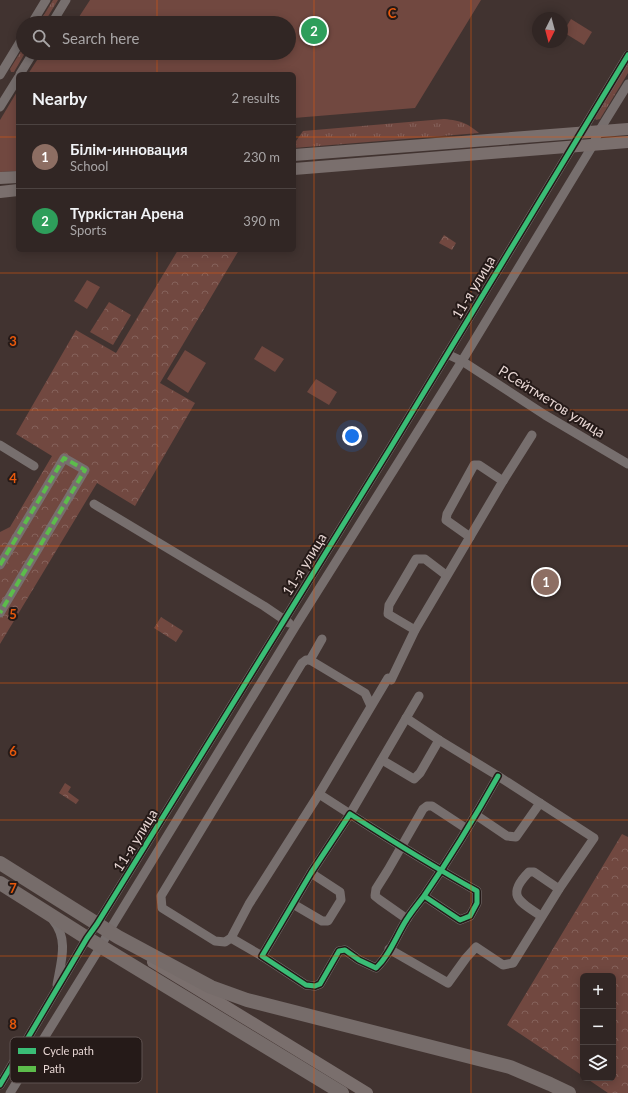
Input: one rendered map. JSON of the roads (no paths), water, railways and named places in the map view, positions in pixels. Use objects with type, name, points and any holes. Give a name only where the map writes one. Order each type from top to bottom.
[{"type":"highway","points":[[0,863],[108,930],[211,987],[247,1000],[510,1067],[569,1093]]},
{"type":"highway","points":[[0,883],[87,938],[342,1093]]},
{"type":"main road","points":[[296,155],[628,129]]},
{"type":"main road","points":[[296,169],[628,142]]},
{"type":"main road","points":[[0,178],[16,177]]},
{"type":"main road","points":[[0,192],[16,190]]},
{"type":"main road","points":[[108,930],[164,969],[367,1093]]},
{"type":"street","points":[[36,16],[46,0]]},
{"type":"street","points":[[56,16],[66,0]]},
{"type":"street","points":[[0,74],[16,48]]},
{"type":"street","name":"11-я улица","points":[[45,1037],[101,946],[108,930],[284,620],[628,54]]},
{"type":"street","points":[[21,72],[29,60]]},
{"type":"street","points":[[0,107],[16,81]]},
{"type":"street","name":"11-я улица","points":[[28,1037],[87,938],[108,930],[462,360],[593,145],[599,131],[628,84]]},
{"type":"street","name":"Р.Сейтметов улица","points":[[447,354],[462,360],[546,415],[628,464]]},
{"type":"street","points":[[322,638],[310,660],[302,663],[161,896],[162,908],[215,941],[225,942],[231,938],[249,904],[319,794],[371,706],[389,679],[446,575],[532,435]]},
{"type":"street","points":[[0,445],[34,466]]},
{"type":"street","points":[[0,565],[64,458],[85,470],[0,613]]},
{"type":"street","points":[[470,537],[446,520],[447,514],[474,465],[478,465],[503,481]]},
{"type":"street","points":[[94,504],[244,594],[295,627]]},
{"type":"street","points":[[415,630],[388,614],[389,605],[416,559],[425,559],[446,575]]},
{"type":"street","points":[[310,660],[365,693],[371,706]]},
{"type":"street","points":[[262,956],[311,873],[350,814],[419,696]]},
{"type":"street","points":[[389,949],[448,983],[476,947],[503,965],[513,963],[541,916],[594,838],[406,718]]},
{"type":"street","points":[[382,760],[414,779],[420,773],[439,740]]},
{"type":"street","points":[[231,938],[306,984],[315,986],[320,984],[339,951],[345,950],[359,960],[376,968],[476,815],[498,776]]},
{"type":"street","points":[[319,794],[402,848],[477,891],[477,903],[470,916],[460,920],[424,896]]},
{"type":"street","points":[[476,815],[507,836],[516,837],[540,803]]},
{"type":"street","points":[[407,919],[380,900],[376,896],[376,889],[402,848],[423,810],[427,806],[432,806],[467,829]]},
{"type":"street","points":[[541,916],[520,902],[516,896],[516,890],[525,876],[529,872],[534,872],[559,889]]},
{"type":"street","points":[[293,904],[322,921],[328,921],[342,900],[340,892],[311,873]]},
{"type":"street","points":[[46,912],[57,925],[63,938],[62,959],[55,992]]},
{"type":"street","name":"11-я улица","points":[[0,1085],[10,1068]]},
{"type":"street","name":"11-я улица","points":[[10,1093],[16,1083]]},
{"type":"place","name":"Түркістан Арена","points":[[314,31]]},
{"type":"place","name":"Білім-инновация","points":[[546,582]]}]
